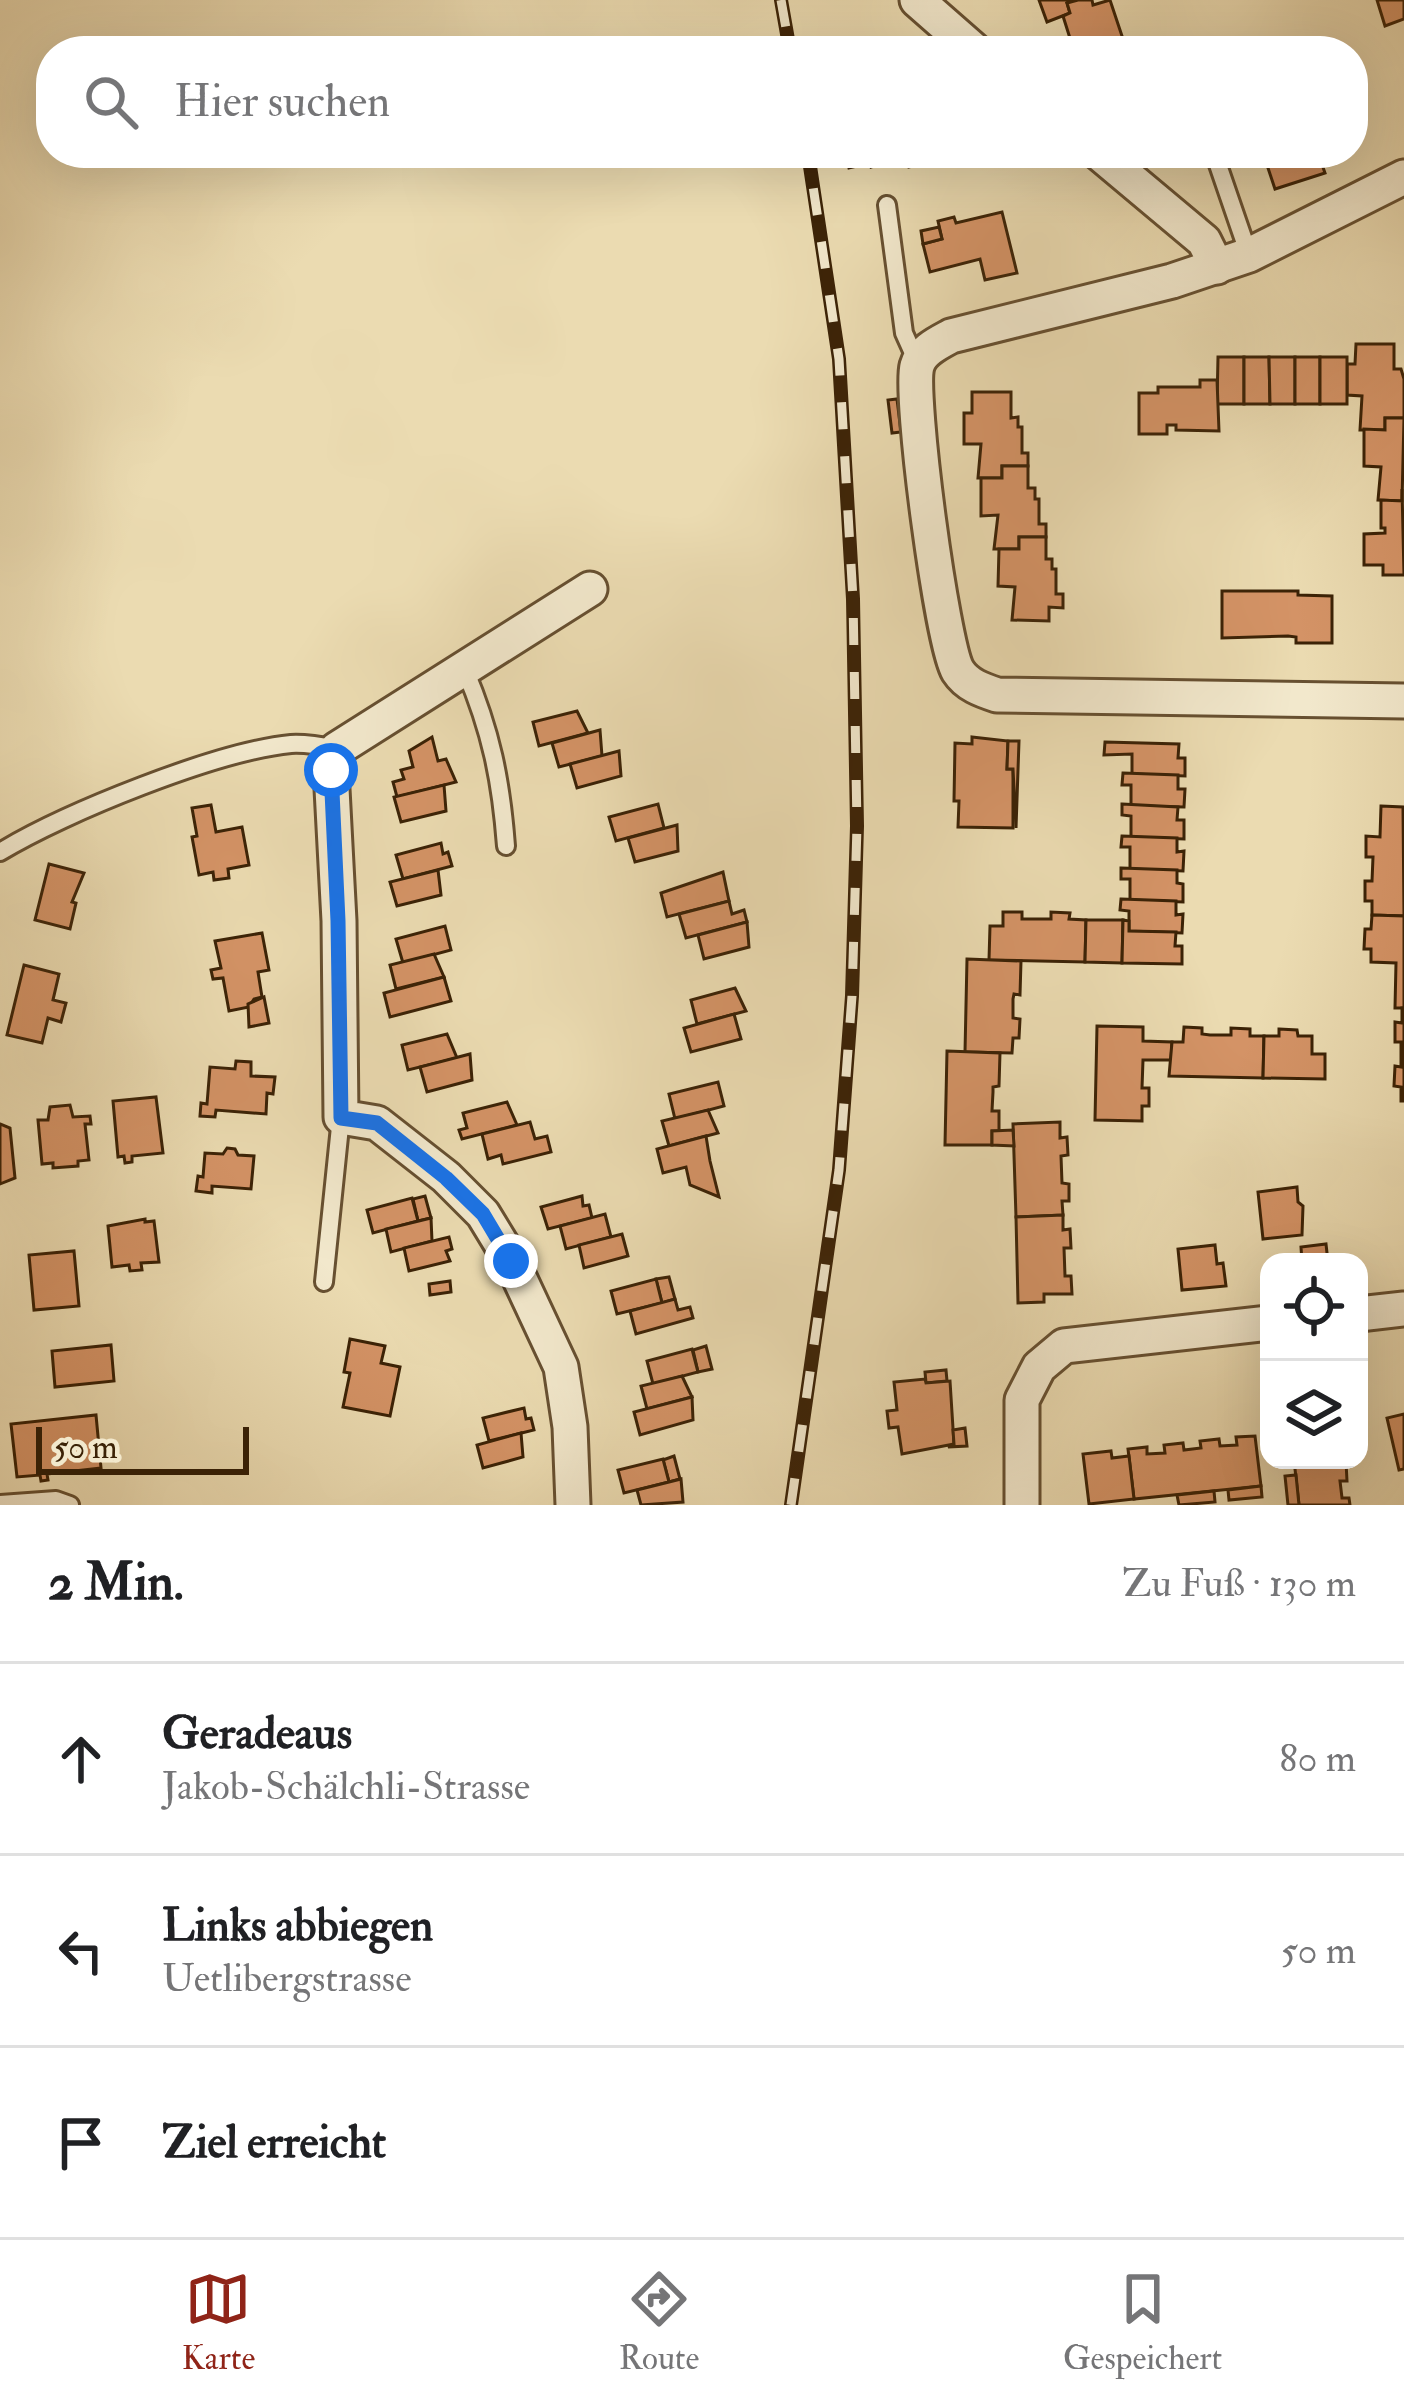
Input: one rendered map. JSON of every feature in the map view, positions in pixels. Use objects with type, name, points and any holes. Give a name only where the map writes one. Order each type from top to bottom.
[{"type":"street","points":[[917,0],[957,36]]},
{"type":"street","points":[[1117,168],[1204,241],[1216,267]]},
{"type":"street","points":[[1404,177],[1249,256],[951,336],[930,347],[917,363],[915,403],[945,629],[958,670],[975,688],[997,695],[1404,701]]},
{"type":"street","points":[[573,1505],[570,1427],[561,1367],[483,1214],[377,1123],[341,1118],[331,770],[337,749],[590,590]]},
{"type":"street","points":[[1368,1313],[1404,1309]]},
{"type":"street","points":[[1022,1505],[1022,1400],[1039,1367],[1064,1346],[1260,1324]]},
{"type":"lane","points":[[1219,168],[1249,256]]},
{"type":"lane","points":[[887,205],[904,333],[917,363]]},
{"type":"lane","points":[[465,670],[501,778],[506,846]]},
{"type":"lane","points":[[0,852],[97,807],[236,757],[289,744],[337,749]]},
{"type":"lane","points":[[324,1282],[341,1118]]},
{"type":"lane","points":[[0,1504],[56,1500],[70,1505]]},
{"type":"building","points":[[1039,0],[1078,0],[1067,3],[1070,13],[1047,22]]},
{"type":"building","points":[[1092,0],[1093,5],[1110,0],[1122,36],[1069,36],[1063,16],[1070,13],[1067,3]]},
{"type":"building","points":[[1377,0],[1404,0],[1404,19],[1385,26]]},
{"type":"building","points":[[1268,168],[1323,168],[1325,173],[1275,189]]},
{"type":"building","points":[[1002,212],[1017,273],[985,280],[980,259],[930,272],[923,244],[942,239],[938,221],[954,217],[956,223]]},
{"type":"building","points":[[939,227],[942,239],[923,244],[921,231]]},
{"type":"building","points":[[1356,344],[1394,344],[1394,369],[1401,369],[1404,379],[1404,418],[1385,418],[1385,430],[1360,430],[1362,396],[1347,395],[1347,364],[1355,364]]},
{"type":"building","points":[[1218,357],[1244,357],[1244,404],[1217,404]]},
{"type":"building","points":[[1244,357],[1269,357],[1270,404],[1244,404]]},
{"type":"building","points":[[1269,357],[1295,357],[1295,404],[1270,404]]},
{"type":"building","points":[[1295,357],[1320,357],[1320,404],[1295,404]]},
{"type":"building","points":[[1320,357],[1347,357],[1347,404],[1320,404]]},
{"type":"building","points":[[1200,380],[1217,380],[1219,431],[1176,430],[1176,425],[1167,425],[1167,434],[1139,434],[1139,393],[1158,393],[1158,387],[1200,387]]},
{"type":"building","points":[[972,392],[1011,392],[1011,418],[1018,417],[1018,427],[1022,427],[1022,453],[1028,453],[1028,466],[1002,466],[1002,478],[978,478],[981,444],[964,444],[964,413],[972,413]]},
{"type":"building","points":[[897,399],[901,432],[892,433],[888,400]]},
{"type":"building","points":[[1385,418],[1404,418],[1402,501],[1378,500],[1381,467],[1364,466],[1364,429],[1385,430]]},
{"type":"building","points":[[1002,466],[1028,466],[1028,488],[1035,488],[1035,499],[1039,499],[1039,524],[1046,524],[1046,537],[1019,537],[1019,549],[994,549],[998,515],[981,516],[981,478],[1002,478]]},
{"type":"building","points":[[1402,489],[1404,575],[1383,575],[1383,565],[1364,565],[1364,534],[1385,533],[1381,500],[1402,501]]},
{"type":"building","points":[[1019,537],[1046,537],[1046,559],[1052,559],[1052,569],[1056,569],[1056,594],[1063,594],[1063,608],[1049,607],[1049,621],[1012,620],[1015,587],[998,586],[999,549],[1019,549]]},
{"type":"building","points":[[1222,591],[1332,596],[1332,643],[1296,643],[1296,637],[1288,636],[1222,638]]},
{"type":"building","points":[[577,711],[588,733],[539,746],[533,722]]},
{"type":"building","points":[[600,730],[602,756],[559,767],[552,743]]},
{"type":"building","points":[[432,737],[438,761],[446,759],[456,782],[397,797],[393,782],[404,779],[401,770],[413,767],[409,751]]},
{"type":"building","points":[[972,737],[1008,741],[1013,828],[958,827],[955,743],[972,744]]},
{"type":"building","points":[[1008,741],[1019,741],[1016,828],[1013,769],[1007,769]]},
{"type":"building","points":[[1105,742],[1179,744],[1185,776],[1132,774],[1132,754],[1104,755]]},
{"type":"building","points":[[619,751],[621,776],[577,788],[570,764]]},
{"type":"building","points":[[1123,773],[1178,775],[1178,789],[1185,789],[1184,807],[1131,806],[1131,785],[1122,785]]},
{"type":"building","points":[[444,785],[446,811],[401,822],[394,797]]},
{"type":"building","points":[[658,804],[664,828],[616,841],[609,817]]},
{"type":"building","points":[[1122,804],[1178,807],[1184,839],[1131,837],[1131,816],[1122,815]]},
{"type":"building","points":[[211,805],[216,832],[242,827],[249,865],[228,869],[229,878],[214,880],[213,872],[199,875],[192,808]]},
{"type":"building","points":[[1381,806],[1403,807],[1404,916],[1372,915],[1372,901],[1365,901],[1373,857],[1366,857],[1366,836],[1380,837]]},
{"type":"building","points":[[677,825],[678,851],[635,862],[628,838]]},
{"type":"building","points":[[1122,836],[1177,838],[1177,852],[1184,851],[1183,871],[1130,869],[1130,847],[1121,847]]},
{"type":"building","points":[[441,843],[452,866],[403,879],[396,855]]},
{"type":"building","points":[[49,864],[84,873],[72,902],[76,903],[70,929],[35,920]]},
{"type":"building","points":[[1121,868],[1177,870],[1183,902],[1130,900],[1130,879],[1121,879]]},
{"type":"building","points":[[438,870],[441,895],[397,906],[390,882]]},
{"type":"building","points":[[723,872],[729,901],[667,917],[661,893]]},
{"type":"building","points":[[1121,899],[1176,901],[1176,915],[1183,914],[1182,933],[1129,931],[1129,911],[1120,910]]},
{"type":"building","points":[[729,901],[732,914],[744,910],[747,922],[686,938],[679,914]]},
{"type":"building","points":[[1003,912],[1022,912],[1022,919],[1070,913],[1069,919],[1086,920],[1085,962],[989,960],[990,926],[1003,926]]},
{"type":"building","points":[[1372,915],[1404,916],[1404,1008],[1395,1008],[1396,963],[1371,962],[1371,949],[1364,949],[1365,929],[1371,929]]},
{"type":"building","points":[[1086,920],[1123,920],[1122,963],[1085,962]]},
{"type":"building","points":[[1123,920],[1129,921],[1129,931],[1176,932],[1182,964],[1122,963]]},
{"type":"building","points":[[747,922],[749,947],[704,959],[698,935]]},
{"type":"building","points":[[445,926],[451,950],[403,963],[396,939]]},
{"type":"building","points":[[262,933],[269,970],[258,972],[262,997],[249,1007],[229,1011],[223,978],[213,979],[211,970],[221,968],[215,941]]},
{"type":"building","points":[[434,954],[444,977],[396,989],[390,965]]},
{"type":"building","points":[[967,959],[1021,961],[1020,995],[1014,994],[1013,999],[1013,1018],[1020,1019],[1019,1038],[1013,1038],[1012,1053],[965,1052]]},
{"type":"building","points":[[24,965],[59,974],[53,1000],[66,1003],[61,1022],[48,1018],[42,1043],[7,1035]]},
{"type":"building","points":[[444,977],[451,1001],[390,1017],[384,993]]},
{"type":"building","points":[[735,988],[746,1011],[697,1024],[691,1000]]},
{"type":"building","points":[[264,997],[269,1023],[249,1027],[248,1004]]},
{"type":"building","points":[[1402,1008],[1404,1101],[1401,1087],[1394,1086],[1395,1066],[1401,1067],[1395,1022],[1402,1023]]},
{"type":"building","points":[[734,1014],[741,1039],[691,1052],[684,1028]]},
{"type":"building","points":[[1097,1026],[1143,1027],[1143,1041],[1172,1042],[1171,1060],[1143,1060],[1142,1088],[1149,1088],[1149,1106],[1142,1106],[1142,1121],[1095,1120]]},
{"type":"building","points":[[1184,1027],[1202,1028],[1202,1034],[1210,1035],[1231,1035],[1231,1028],[1250,1029],[1250,1036],[1264,1036],[1263,1078],[1169,1076],[1172,1042],[1183,1042]]},
{"type":"building","points":[[1279,1029],[1312,1036],[1312,1054],[1325,1054],[1325,1079],[1263,1078],[1264,1036],[1279,1036]]},
{"type":"building","points":[[447,1034],[457,1058],[408,1070],[402,1045]]},
{"type":"building","points":[[947,1051],[1000,1053],[992,1111],[999,1111],[999,1131],[992,1131],[992,1145],[945,1145]]},
{"type":"building","points":[[470,1054],[472,1080],[427,1092],[420,1067]]},
{"type":"building","points":[[236,1061],[251,1062],[251,1076],[275,1077],[273,1094],[267,1093],[266,1114],[216,1110],[215,1117],[200,1116],[201,1103],[207,1104],[210,1067],[235,1069]]},
{"type":"building","points":[[718,1082],[724,1106],[675,1119],[669,1094]]},
{"type":"building","points":[[156,1097],[163,1153],[132,1156],[132,1162],[125,1163],[124,1156],[118,1157],[113,1101]]},
{"type":"building","points":[[507,1102],[517,1125],[462,1139],[459,1130],[467,1128],[463,1113]]},
{"type":"building","points":[[70,1105],[73,1117],[90,1116],[91,1124],[85,1124],[89,1160],[78,1161],[78,1166],[42,1164],[38,1120],[48,1120],[50,1107]]},
{"type":"building","points":[[708,1110],[718,1133],[669,1146],[662,1121]]},
{"type":"building","points":[[530,1122],[535,1139],[547,1136],[551,1152],[503,1164],[501,1155],[488,1159],[482,1134]]},
{"type":"building","points":[[1060,1122],[1060,1138],[1067,1137],[1068,1155],[1061,1156],[1062,1183],[1069,1184],[1069,1201],[1062,1201],[1063,1215],[1016,1217],[1013,1124]]},
{"type":"building","points":[[0,1124],[10,1128],[15,1178],[0,1184]]},
{"type":"building","points":[[1013,1130],[1014,1146],[992,1145],[992,1131]]},
{"type":"building","points":[[706,1136],[719,1197],[690,1185],[686,1167],[663,1173],[657,1149]]},
{"type":"building","points":[[227,1148],[254,1156],[251,1189],[212,1186],[212,1193],[196,1191],[205,1153],[223,1154]]},
{"type":"building","points":[[1297,1187],[1303,1206],[1302,1235],[1263,1239],[1258,1192]]},
{"type":"building","points":[[425,1196],[431,1218],[418,1221],[413,1199]]},
{"type":"building","points":[[582,1196],[592,1218],[548,1229],[541,1207]]},
{"type":"building","points":[[412,1198],[418,1221],[373,1233],[367,1210]]},
{"type":"building","points":[[605,1214],[611,1237],[566,1249],[560,1226]]},
{"type":"building","points":[[1063,1215],[1063,1230],[1070,1229],[1071,1248],[1064,1248],[1065,1276],[1071,1276],[1072,1294],[1044,1294],[1044,1302],[1018,1303],[1016,1217]]},
{"type":"building","points":[[431,1218],[432,1241],[391,1252],[386,1229]]},
{"type":"building","points":[[154,1221],[159,1262],[141,1263],[142,1270],[130,1271],[129,1265],[112,1267],[108,1226]]},
{"type":"building","points":[[622,1234],[628,1256],[584,1268],[579,1245]]},
{"type":"building","points":[[449,1237],[450,1261],[409,1271],[404,1248]]},
{"type":"building","points":[[1326,1244],[1327,1253],[1301,1253],[1301,1247]]},
{"type":"building","points":[[1215,1245],[1226,1286],[1182,1290],[1178,1249]]},
{"type":"building","points":[[74,1251],[79,1306],[34,1310],[29,1255]]},
{"type":"building","points":[[669,1277],[675,1299],[662,1303],[656,1279]]},
{"type":"building","points":[[656,1279],[662,1303],[617,1314],[611,1291]]},
{"type":"building","points":[[450,1281],[451,1292],[430,1295],[429,1284]]},
{"type":"building","points":[[675,1299],[678,1310],[690,1307],[693,1318],[636,1334],[630,1311]]},
{"type":"building","points":[[350,1339],[385,1346],[381,1363],[400,1367],[390,1416],[343,1407]]},
{"type":"building","points":[[111,1345],[114,1381],[55,1387],[52,1351]]},
{"type":"building","points":[[706,1346],[712,1369],[698,1372],[693,1350]]},
{"type":"building","points":[[692,1349],[698,1372],[653,1384],[647,1361]]},
{"type":"building","points":[[946,1370],[947,1381],[926,1383],[925,1372]]},
{"type":"building","points":[[682,1376],[692,1397],[647,1409],[641,1386]]},
{"type":"building","points":[[925,1379],[926,1383],[950,1381],[954,1444],[902,1454],[898,1427],[889,1428],[887,1411],[897,1410],[894,1382]]},
{"type":"building","points":[[692,1397],[693,1420],[640,1435],[634,1412]]},
{"type":"building","points":[[524,1408],[534,1430],[489,1441],[483,1418]]},
{"type":"building","points":[[1404,1414],[1404,1469],[1399,1470],[1387,1418]]},
{"type":"building","points":[[96,1415],[101,1468],[47,1474],[48,1480],[41,1481],[40,1475],[17,1477],[11,1424]]},
{"type":"building","points":[[965,1428],[967,1446],[948,1447],[954,1444],[953,1430]]},
{"type":"building","points":[[521,1433],[523,1457],[483,1468],[477,1445]]},
{"type":"building","points":[[1255,1436],[1261,1486],[1134,1499],[1128,1449],[1147,1447],[1147,1454],[1165,1453],[1164,1445],[1183,1443],[1184,1450],[1201,1448],[1200,1441],[1219,1439],[1220,1446],[1237,1445],[1236,1437]]},
{"type":"building","points":[[1111,1451],[1112,1458],[1129,1456],[1134,1499],[1089,1504],[1083,1454]]},
{"type":"building","points":[[674,1456],[680,1479],[669,1482],[663,1460]]},
{"type":"building","points":[[663,1459],[669,1482],[624,1493],[618,1470]]},
{"type":"building","points":[[1295,1469],[1346,1469],[1347,1481],[1340,1481],[1342,1498],[1349,1498],[1350,1505],[1299,1505]]},
{"type":"building","points":[[1296,1475],[1299,1505],[1288,1505],[1285,1476]]},
{"type":"building","points":[[681,1479],[683,1502],[641,1505],[637,1490]]},
{"type":"building","points":[[1261,1486],[1262,1497],[1229,1500],[1228,1490]]},
{"type":"building","points":[[1214,1491],[1215,1502],[1179,1505],[1177,1495]]},
{"type":"railway","points":[[781,0],[787,36]]},
{"type":"railway","points":[[791,1505],[839,1170],[852,996],[857,826],[853,599],[839,359],[810,168]]},
{"type":"route","points":[[331,770],[341,1118],[377,1123],[446,1178],[483,1214],[511,1261]]}]
